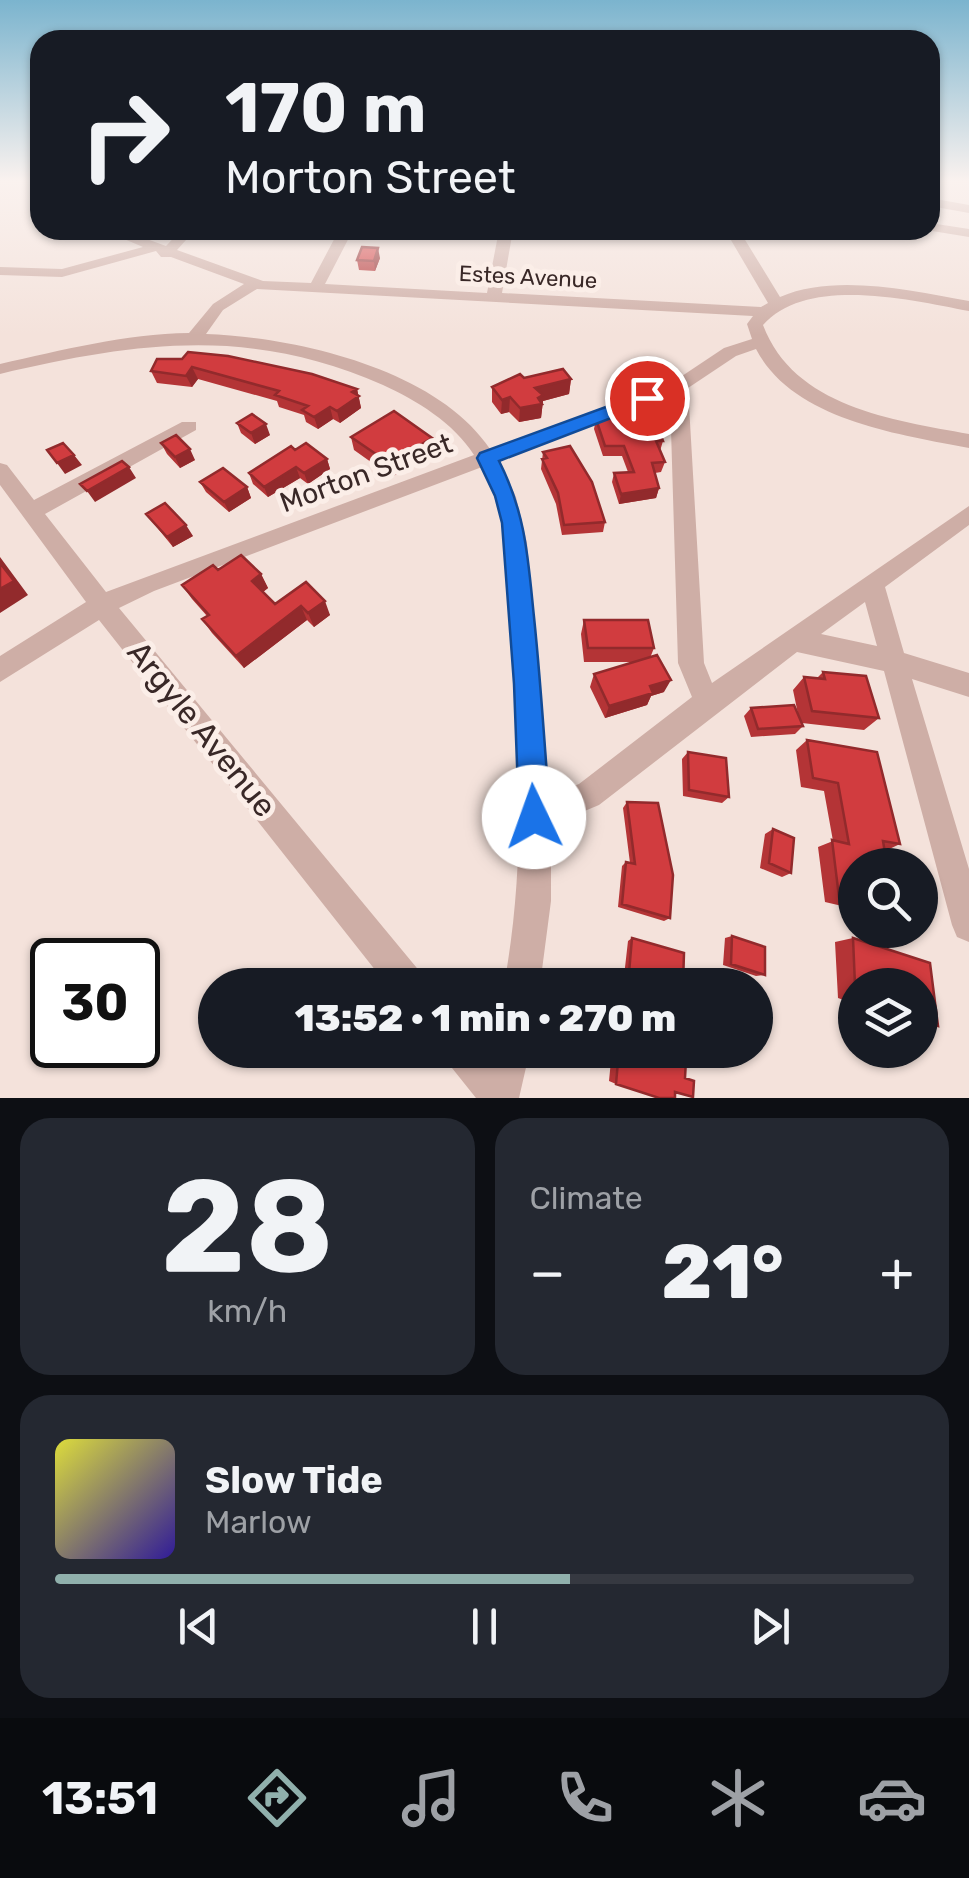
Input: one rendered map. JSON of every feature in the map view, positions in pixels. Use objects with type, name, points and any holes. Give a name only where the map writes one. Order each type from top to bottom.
[{"type":"street","name":"Estes Avenue","points":[[134,240],[256,284],[494,298],[769,307],[844,292],[969,306]]},
{"type":"street","points":[[0,270],[73,272],[160,251],[175,240]]},
{"type":"street","points":[[316,288],[341,240]]},
{"type":"street","points":[[494,298],[504,240]]},
{"type":"street","points":[[737,240],[769,307],[756,324],[759,342],[779,372],[818,398],[892,423],[969,441]]},
{"type":"street","points":[[194,338],[218,306],[256,284]]},
{"type":"street","points":[[0,368],[106,347],[194,338],[310,354],[388,381],[453,420],[487,458],[506,496],[513,523],[528,684],[536,874],[524,968]]},
{"type":"street","name":"Morton Street","points":[[0,670],[102,605],[146,584],[679,386],[730,352],[759,342]]},
{"type":"street","points":[[679,386],[690,662],[707,702]]},
{"type":"street","points":[[30,512],[189,426]]},
{"type":"street","name":"Argyle Avenue","points":[[0,470],[102,605],[395,968]]},
{"type":"street","points":[[534,817],[589,795],[707,702],[969,514]]},
{"type":"street","points":[[872,584],[969,925]]},
{"type":"street","points":[[794,640],[893,661],[969,685]]},
{"type":"street","points":[[476,1068],[500,1098]]},
{"type":"street","points":[[500,1098],[508,1068]]},
{"type":"building","points":[[362,247],[378,248],[374,261],[357,260]]},
{"type":"building","points":[[188,352],[228,356],[312,374],[357,389],[352,392],[359,396],[337,411],[330,407],[314,417],[302,410],[308,406],[275,395],[279,391],[192,367],[186,376],[151,371],[157,359],[182,359]]},
{"type":"building","points":[[563,369],[571,379],[535,388],[543,395],[538,398],[542,404],[520,408],[510,397],[502,400],[492,387],[520,374],[524,378]]},
{"type":"building","points":[[649,404],[659,419],[655,419],[663,441],[656,441],[665,462],[652,463],[659,488],[621,494],[614,473],[634,472],[624,446],[605,446],[596,419]]},
{"type":"building","points":[[394,411],[432,438],[389,463],[351,437]]},
{"type":"building","points":[[252,414],[266,424],[251,433],[237,423]]},
{"type":"building","points":[[176,435],[190,449],[175,457],[161,443]]},
{"type":"building","points":[[63,443],[74,455],[57,463],[47,450]]},
{"type":"building","points":[[306,443],[327,459],[304,473],[296,467],[264,487],[249,473],[291,446],[295,450]]},
{"type":"building","points":[[570,446],[592,482],[605,522],[564,525],[558,493],[542,459],[547,458],[543,452]]},
{"type":"building","points":[[122,461],[129,467],[87,491],[80,484]]},
{"type":"building","points":[[223,468],[247,487],[224,502],[200,482]]},
{"type":"building","points":[[165,503],[186,525],[167,537],[146,514]]},
{"type":"building","points":[[241,555],[261,574],[252,581],[275,604],[306,582],[325,601],[308,613],[301,606],[236,656],[202,619],[209,615],[182,585],[213,565],[218,570]]},
{"type":"building","points":[[0,563],[14,581],[0,589]]},
{"type":"building","points":[[584,620],[648,620],[654,648],[588,648]]},
{"type":"building","points":[[657,655],[671,680],[650,686],[653,693],[609,706],[594,674]]},
{"type":"building","points":[[823,672],[866,676],[879,718],[812,711],[804,677],[825,679]]},
{"type":"building","points":[[794,705],[803,726],[758,729],[751,708]]},
{"type":"building","points":[[807,740],[877,752],[900,844],[883,841],[884,848],[838,848],[838,889],[832,840],[849,844],[838,783],[813,778]]},
{"type":"building","points":[[688,752],[726,758],[729,797],[689,790]]},
{"type":"building","points":[[627,802],[658,803],[673,875],[670,918],[622,904],[626,862],[635,864]]},
{"type":"building","points":[[773,829],[794,838],[791,873],[769,863]]},
{"type":"building","points":[[732,936],[765,947],[765,968],[731,964]]},
{"type":"building","points":[[632,938],[684,953],[684,968],[629,968]]},
{"type":"building","points":[[853,948],[884,948],[930,963],[931,968],[854,968]]},
{"type":"building","points":[[617,1068],[686,1068],[685,1078],[694,1081],[693,1097],[675,1092],[675,1098],[659,1098],[616,1084]]},
{"type":"route","points":[[534,817],[528,684],[513,523],[506,496],[487,458],[647,398]]}]
